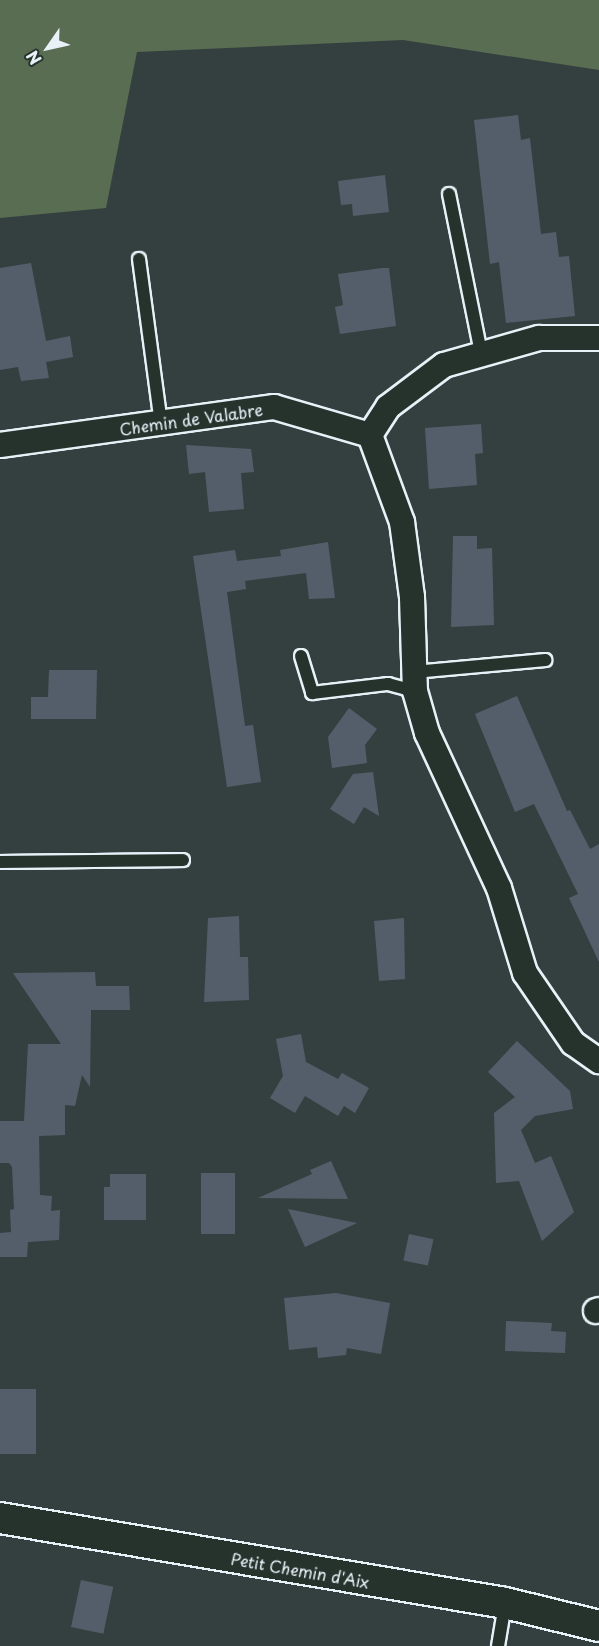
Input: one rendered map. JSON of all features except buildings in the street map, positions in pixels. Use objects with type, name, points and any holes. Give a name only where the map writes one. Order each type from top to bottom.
[{"type":"street","points":[[599,338],[538,338],[481,352],[444,365],[388,407],[370,435],[402,522],[412,597],[414,682],[427,733],[499,888],[525,973],[573,1044],[599,1061]]},
{"type":"street","name":"Chemin de Valabre","points":[[0,445],[273,407],[370,435]]},
{"type":"street","name":"Petit Chemin d'Aix","points":[[0,1518],[505,1603],[599,1626]]},
{"type":"lane","points":[[449,194],[481,352]]},
{"type":"lane","points":[[139,259],[161,423]]},
{"type":"lane","points":[[301,656],[312,693],[414,682],[545,660]]},
{"type":"lane","points":[[0,862],[183,860]]},
{"type":"lane","points":[[498,1646],[505,1603]]},
{"type":"green space","points":[[0,0],[599,0],[599,70],[403,40],[137,52],[106,208],[0,218]]}]
